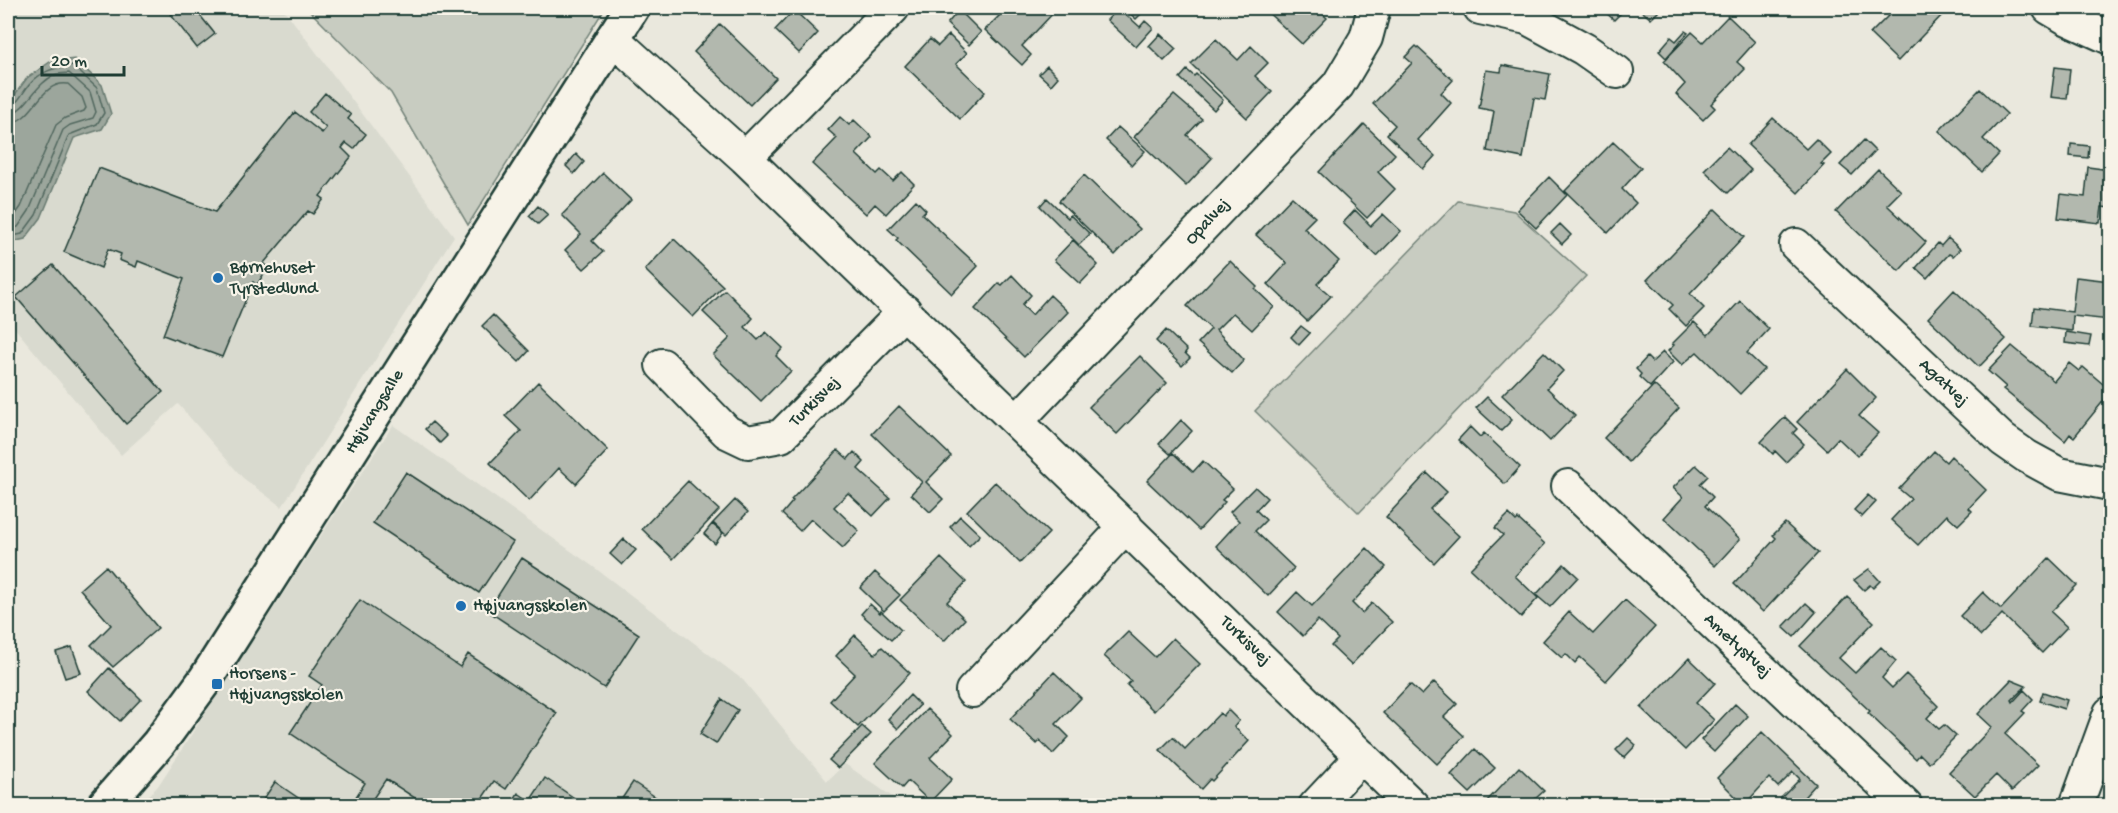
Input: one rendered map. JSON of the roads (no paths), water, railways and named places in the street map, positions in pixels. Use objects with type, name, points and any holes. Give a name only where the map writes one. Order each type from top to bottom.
[{"type":"street","name":"Højvangsalle","points":[[104,806],[159,743],[205,680],[632,8]]},
{"type":"street","points":[[746,158],[894,8]]},
{"type":"street","name":"Opalvej","points":[[1018,420],[1338,85],[1366,38],[1374,8]]},
{"type":"street","points":[[1480,8],[1527,18],[1584,49],[1617,72]]},
{"type":"street","points":[[2049,8],[2110,38]]},
{"type":"street","name":"Turkisvej","points":[[612,38],[746,158],[1413,806]]},
{"type":"street","name":"Agatvej","points":[[1796,245],[2003,440],[2059,474],[2110,484]]},
{"type":"street","name":"Turkisvej","points":[[662,365],[726,432],[748,442],[781,436],[905,311]]},
{"type":"street","name":"Ametystvej","points":[[1568,486],[1906,806]]},
{"type":"street","points":[[972,691],[1126,526]]},
{"type":"street","points":[[2084,803],[2110,713]]},
{"type":"street","points":[[1315,806],[1362,756]]},
{"type":"water","points":[[75,59],[102,85],[111,114],[102,129],[74,138],[41,218],[25,239],[8,243],[8,104],[27,78],[50,62]]},
{"type":"place","name":"Børnehuset Tyrstedlund","points":[[218,278]]},
{"type":"place","name":"Højvangsskolen","points":[[461,606]]},
{"type":"place","name":"Horsens - Højvangsskolen","points":[[217,684]]}]
